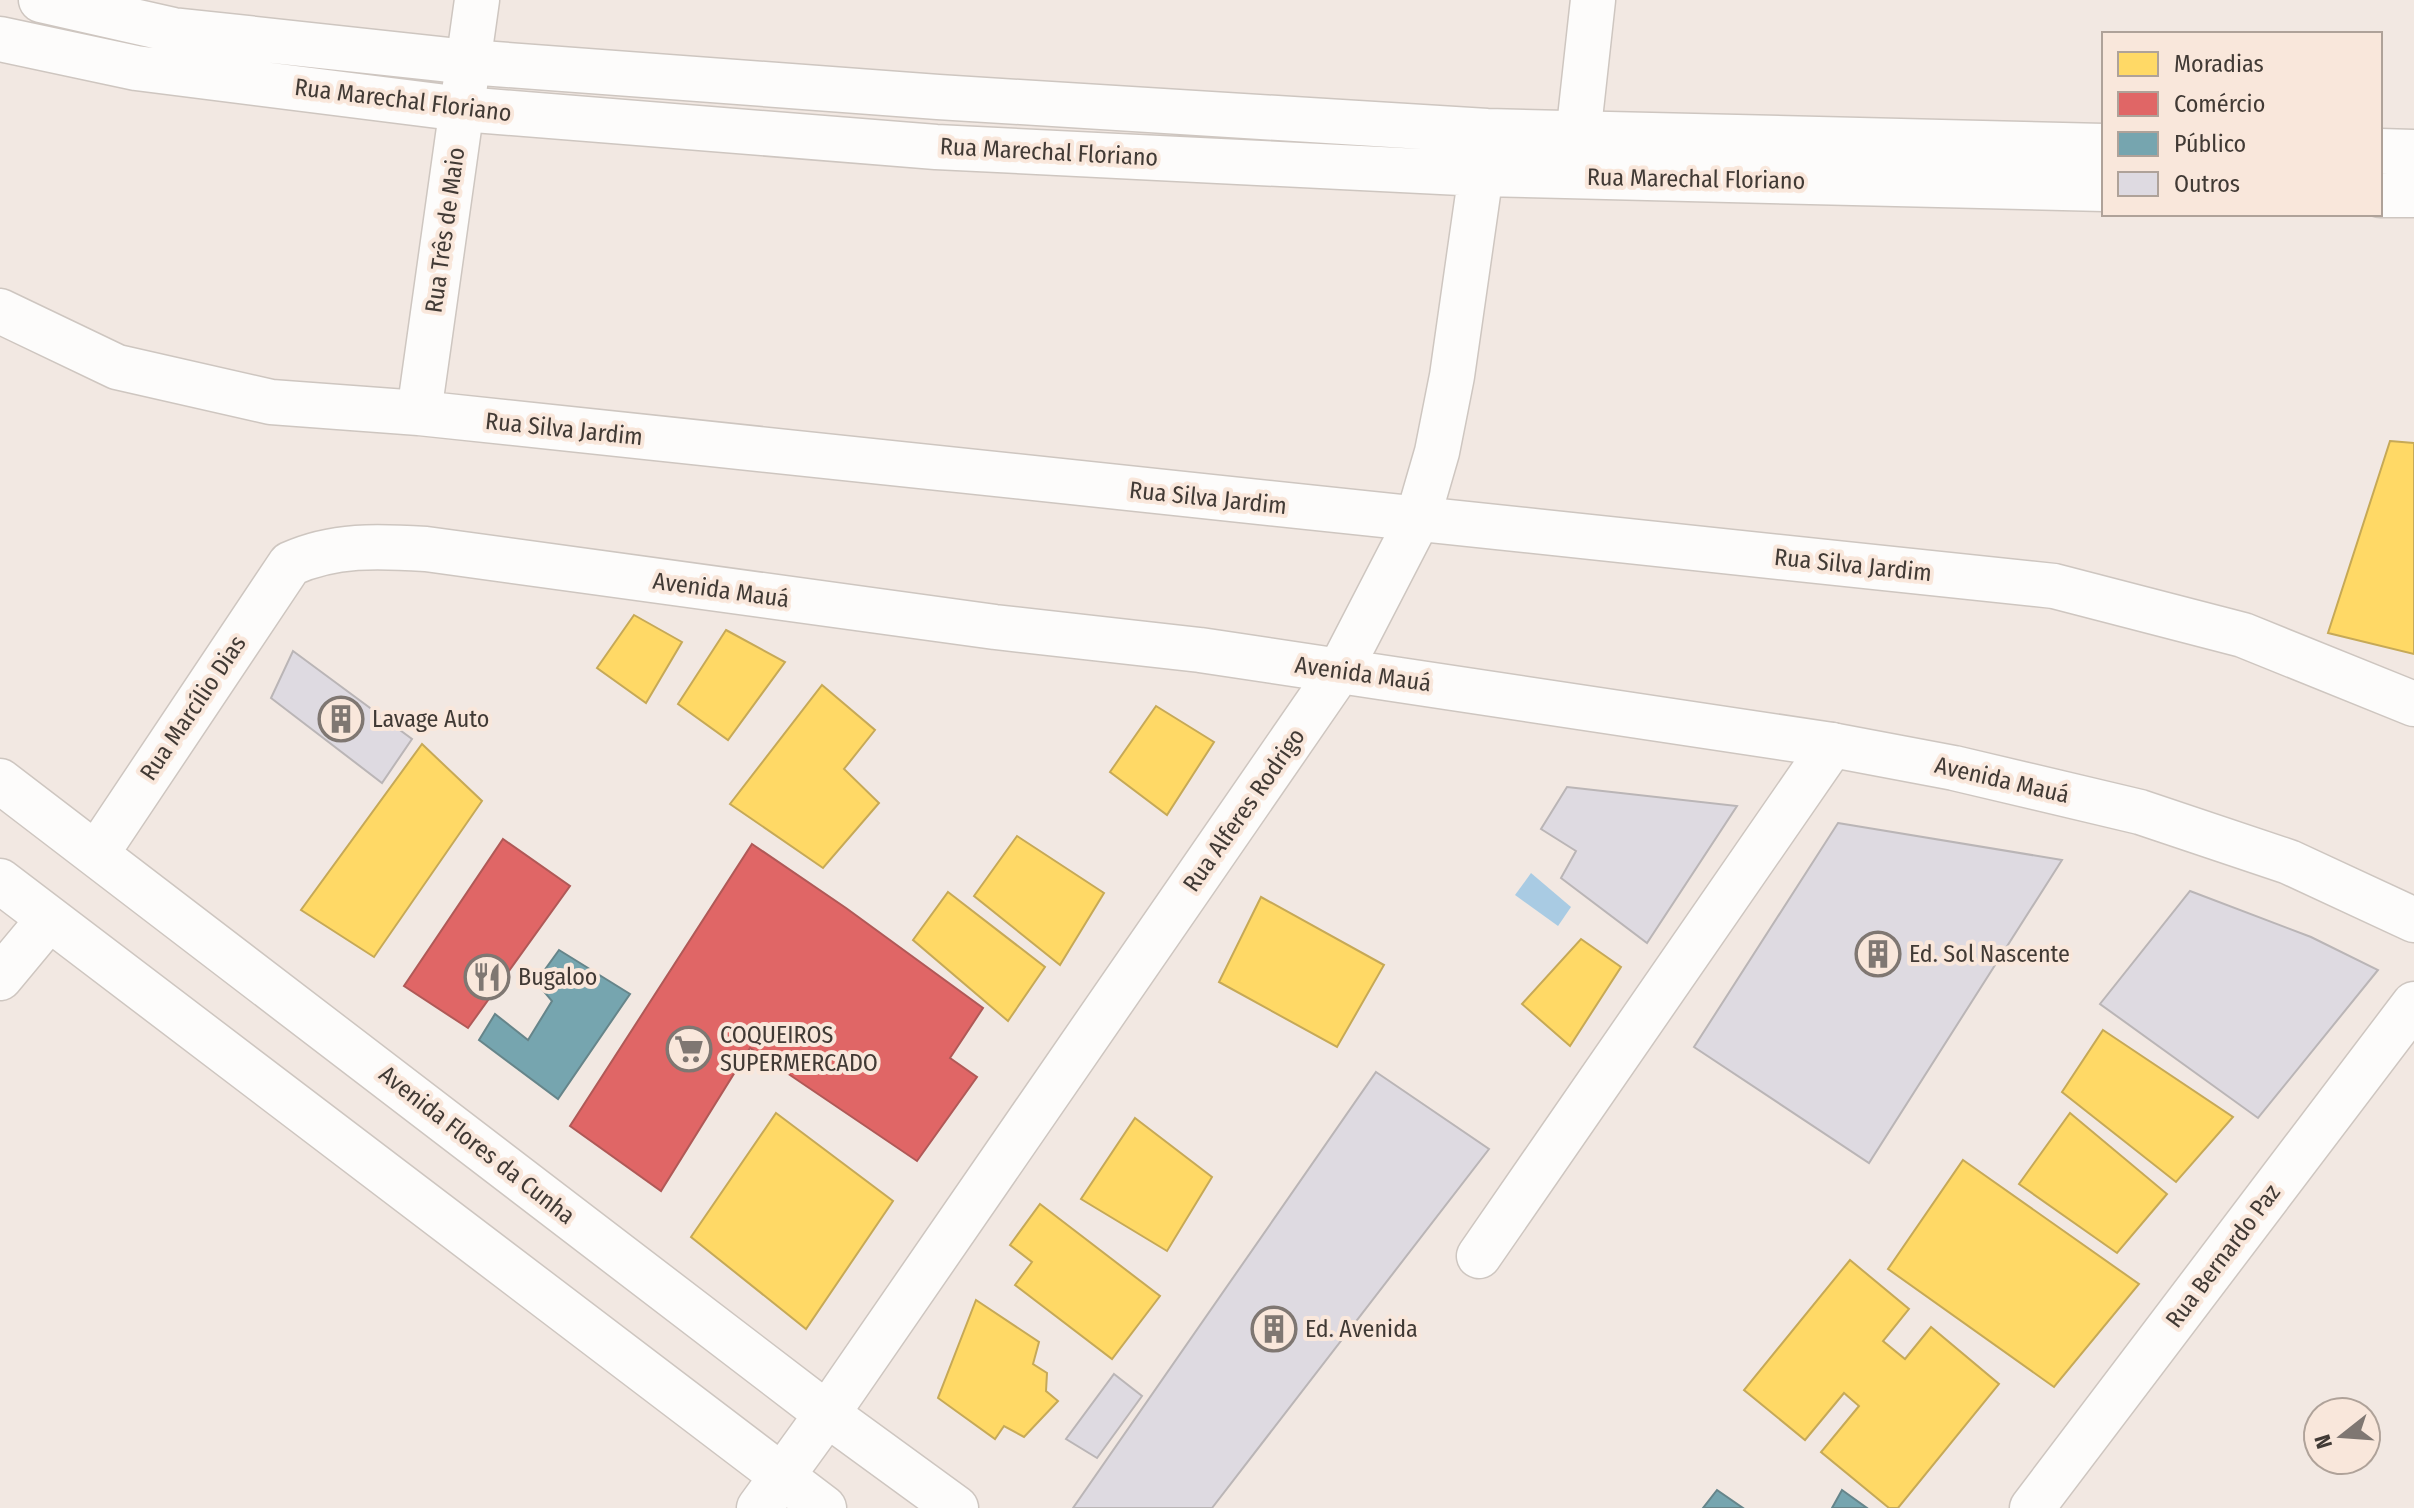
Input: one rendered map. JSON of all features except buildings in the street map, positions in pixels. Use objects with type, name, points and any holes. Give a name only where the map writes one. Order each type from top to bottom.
[{"type":"street","name":"Rua Marechal Floriano","points":[[41,0],[173,30],[468,62],[1109,108],[1487,131],[1576,155],[2102,189]]},
{"type":"street","name":"Rua Três de Maio","points":[[419,413],[477,0]]},
{"type":"street","points":[[1576,155],[1593,0]]},
{"type":"street","points":[[231,80],[239,37]]},
{"type":"street","name":"Rua Marechal Floriano","points":[[0,39],[136,68],[462,109],[936,147],[1481,174],[1576,155],[2102,146]]},
{"type":"street","points":[[1109,108],[1109,155]]},
{"type":"street","name":"Rua Alferes Rodrigo","points":[[771,1492],[1340,670],[1417,521],[1437,452],[1452,376],[1487,131]]},
{"type":"street","points":[[2382,151],[2414,152]]},
{"type":"street","points":[[2382,195],[2414,195]]},
{"type":"street","name":"Rua Silva Jardim","points":[[0,311],[117,367],[271,402],[419,413],[2054,586],[2243,635],[2414,704]]},
{"type":"street","name":"Avenida Mauá","points":[[290,564],[312,554],[362,545],[426,549],[979,625],[1200,650],[1832,745],[1954,768],[2140,812],[2289,862],[2414,920]]},
{"type":"street","name":"Rua Marcílio Dias","points":[[97,853],[290,564]]},
{"type":"street","points":[[1479,1256],[1832,745]]},
{"type":"street","name":"Avenida Flores da Cunha","points":[[0,781],[827,1414],[956,1508]]},
{"type":"street","points":[[0,881],[771,1492],[824,1508]]},
{"type":"street","points":[[0,978],[49,919]]},
{"type":"street","name":"Rua Bernardo Paz","points":[[2032,1508],[2414,1004]]},
{"type":"water","points":[[1531,873],[1571,907],[1558,926],[1515,895]]},
{"type":"place","name":"Lavage Auto","points":[[341,719]]},
{"type":"place","name":"Ed. Sol Nascente","points":[[1878,954]]},
{"type":"place","name":"Bugaloo","points":[[487,977]]},
{"type":"place","name":"COQUEIROS SUPERMERCADO","points":[[689,1049]]},
{"type":"place","name":"Ed. Avenida","points":[[1274,1329]]}]
